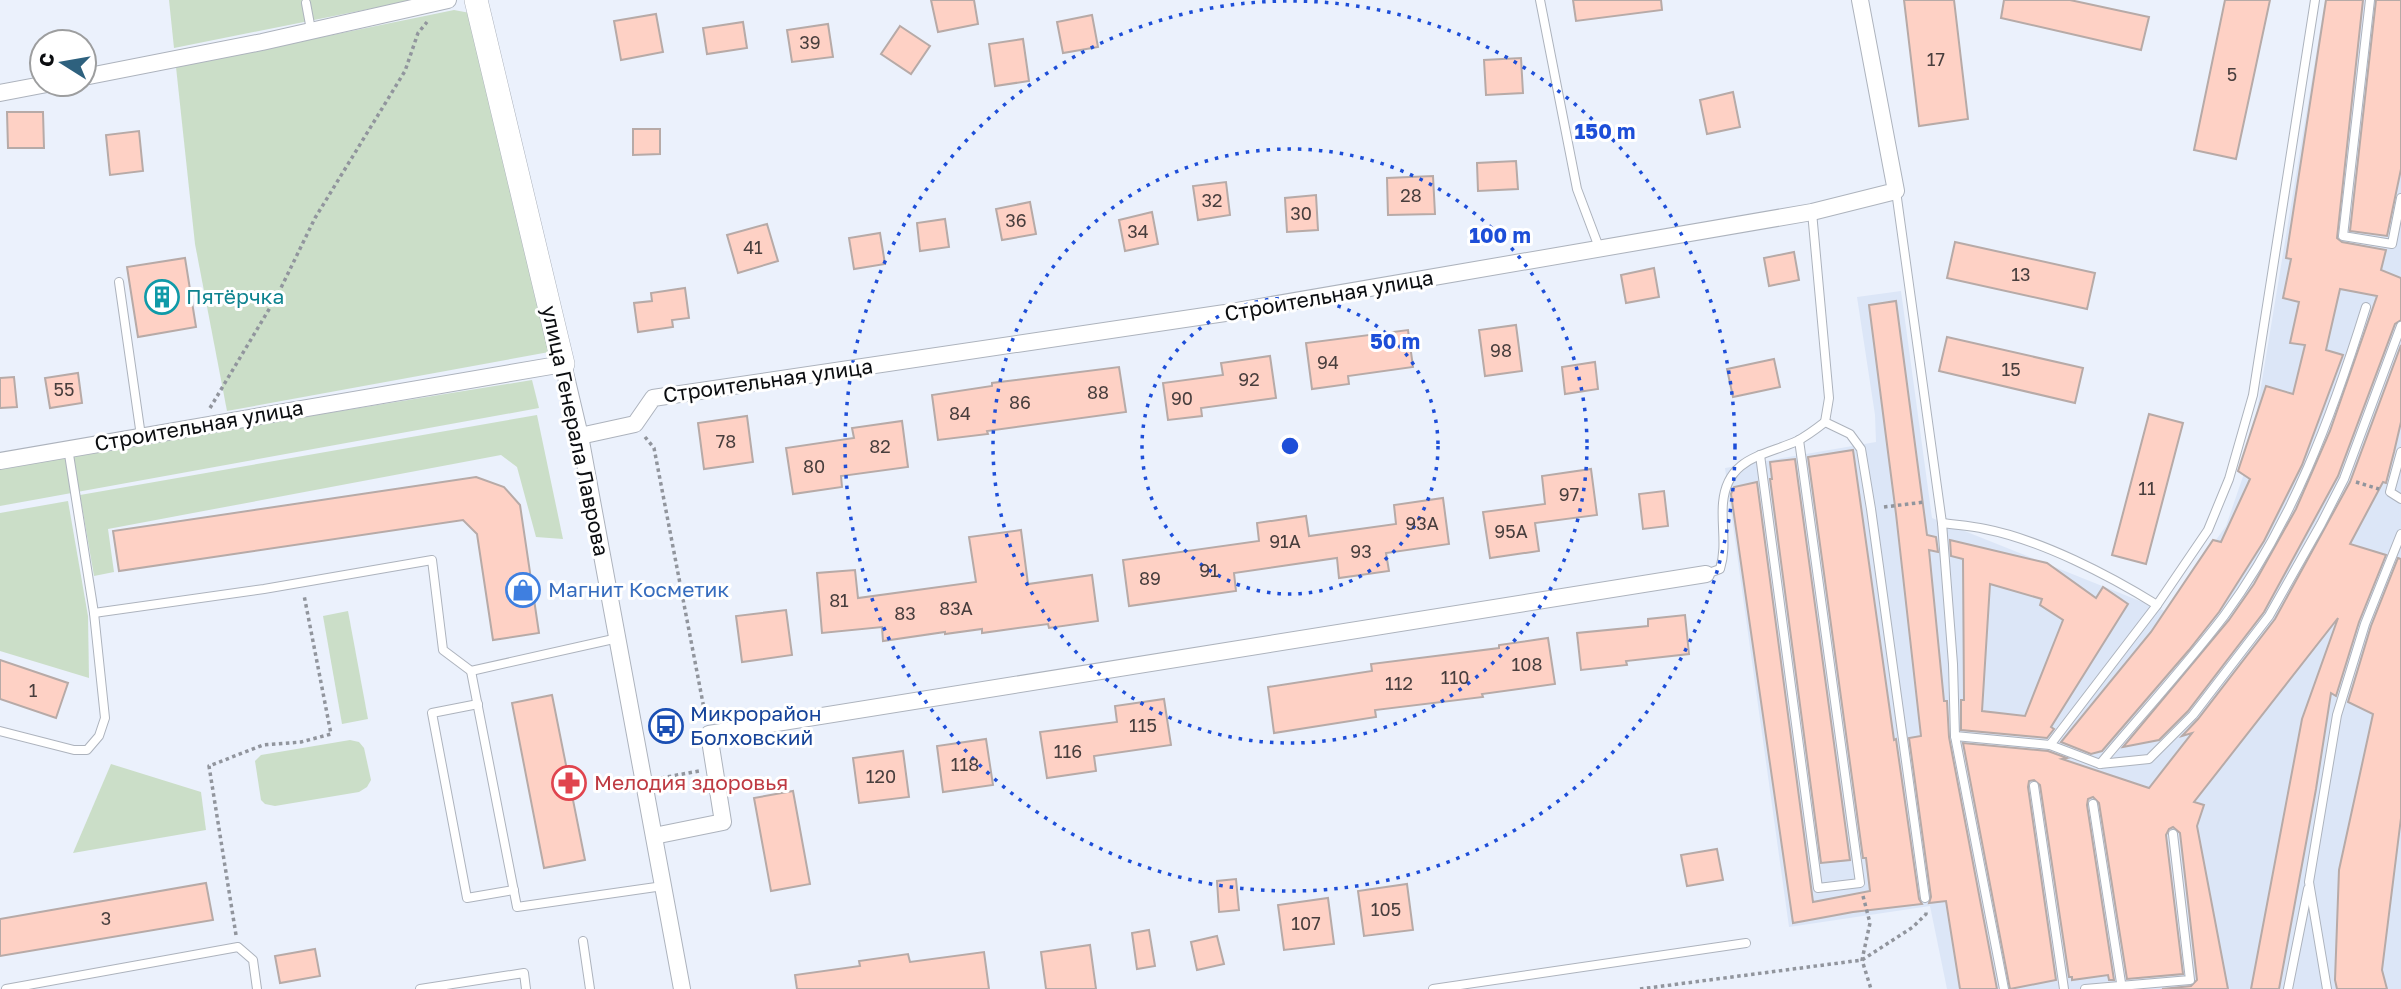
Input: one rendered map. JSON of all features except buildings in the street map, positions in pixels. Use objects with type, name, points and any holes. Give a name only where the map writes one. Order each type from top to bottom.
[{"type":"street","name":"улица Генерала Лаврова","points":[[475,0],[580,436],[682,989]]},
{"type":"street","points":[[1860,0],[1896,191]]},
{"type":"street","points":[[98,74],[445,1]]},
{"type":"street","points":[[0,93],[28,88]]},
{"type":"street","name":"Строительная улица","points":[[635,424],[653,398],[1225,313],[1812,212],[1896,191]]},
{"type":"street","name":"Строительная улица","points":[[0,461],[563,364]]},
{"type":"street","points":[[580,436],[635,424]]},
{"type":"street","points":[[654,836],[723,822],[709,734],[1706,575]]},
{"type":"lane","points":[[1540,0],[1577,189],[1600,250]]},
{"type":"lane","points":[[2050,746],[2157,605],[2208,530],[2229,479],[2253,395],[2315,0]]},
{"type":"lane","points":[[2370,0],[2343,236],[2392,244],[2401,198]]},
{"type":"lane","points":[[306,3],[311,30]]},
{"type":"lane","points":[[1896,191],[1942,523],[1953,664],[1955,736],[2004,989]]},
{"type":"lane","points":[[1706,575],[1720,569],[1724,557],[1723,501],[1730,477],[1745,461],[1799,440],[1825,422],[1829,398],[1812,212]]},
{"type":"lane","points":[[119,282],[141,436]]},
{"type":"lane","points":[[2100,764],[2224,616],[2268,548],[2313,459],[2366,307]]},
{"type":"lane","points":[[1955,736],[2050,746],[2100,764],[2150,759],[2193,715],[2269,616],[2344,479],[2401,326]]},
{"type":"lane","points":[[1825,422],[1850,435],[1861,449],[1925,898]]},
{"type":"lane","points":[[1760,455],[1818,888],[1860,883],[1799,440]]},
{"type":"lane","points":[[0,731],[74,750],[87,750],[99,736],[105,718],[94,613],[68,448]]},
{"type":"lane","points":[[2401,452],[2390,492],[2401,499]]},
{"type":"lane","points":[[1942,523],[1987,529],[2040,547],[2115,579],[2157,605]]},
{"type":"lane","points":[[2288,989],[2337,715],[2365,624],[2401,534]]},
{"type":"lane","points":[[94,613],[432,560],[443,650],[471,671],[517,907],[663,886]]},
{"type":"lane","points":[[471,671],[618,638]]},
{"type":"lane","points":[[478,704],[432,713],[467,898],[514,890]]},
{"type":"lane","points":[[2034,786],[2064,989]]},
{"type":"lane","points":[[2094,804],[2122,987]]},
{"type":"lane","points":[[2085,989],[2190,984],[2173,834]]},
{"type":"lane","points":[[2309,882],[2328,989]]},
{"type":"lane","points":[[583,941],[590,989]]},
{"type":"lane","points":[[1433,989],[1746,943]]},
{"type":"lane","points":[[6,989],[238,947],[253,960],[257,989]]},
{"type":"lane","points":[[420,989],[524,973],[526,989]]},
{"type":"path","points":[[196,426],[215,401],[277,296],[315,218],[405,71],[418,33],[445,1]]},
{"type":"path","points":[[635,424],[653,449],[709,734]]},
{"type":"path","points":[[2344,479],[2390,492]]},
{"type":"path","points":[[1871,509],[1938,501]]},
{"type":"path","points":[[238,947],[209,766],[263,745],[301,742],[331,734],[302,581]]},
{"type":"path","points":[[616,787],[714,768]]},
{"type":"path","points":[[1860,883],[1870,923],[1862,960],[1871,989]]},
{"type":"path","points":[[1640,989],[1862,960],[1913,926],[1926,914],[1925,898]]},
{"type":"shaded area","points":[[2325,0],[2401,0],[2401,989],[1947,989],[1930,906],[1789,927],[1725,468],[1876,442],[1875,415],[1857,297],[1901,291],[1932,518],[2165,611],[2226,526],[2249,459]]},
{"type":"green space","points":[[169,0],[414,0],[174,48]]},
{"type":"green space","points":[[454,10],[470,13],[549,352],[227,411],[195,244],[176,67]]},
{"type":"green space","points":[[532,380],[539,408],[0,506],[0,466]]},
{"type":"green space","points":[[537,415],[563,539],[536,537],[517,467],[501,455],[108,529],[114,572],[94,576],[80,495]]},
{"type":"green space","points":[[68,501],[88,616],[89,678],[0,651],[0,513]]},
{"type":"green space","points":[[348,611],[368,719],[342,724],[323,616]]},
{"type":"green space","points":[[350,740],[359,742],[364,748],[371,780],[367,787],[359,792],[275,806],[265,804],[261,800],[255,761],[261,755]]},
{"type":"green space","points":[[111,764],[201,792],[206,830],[73,853]]},
{"type":"place","name":"Пятёрчка","points":[[162,297]]},
{"type":"place","name":"Магнит Косметик","points":[[523,590]]},
{"type":"place","name":"Микрорайон Болховский","points":[[666,726]]},
{"type":"place","name":"Мелодия здоровья","points":[[569,783]]}]
